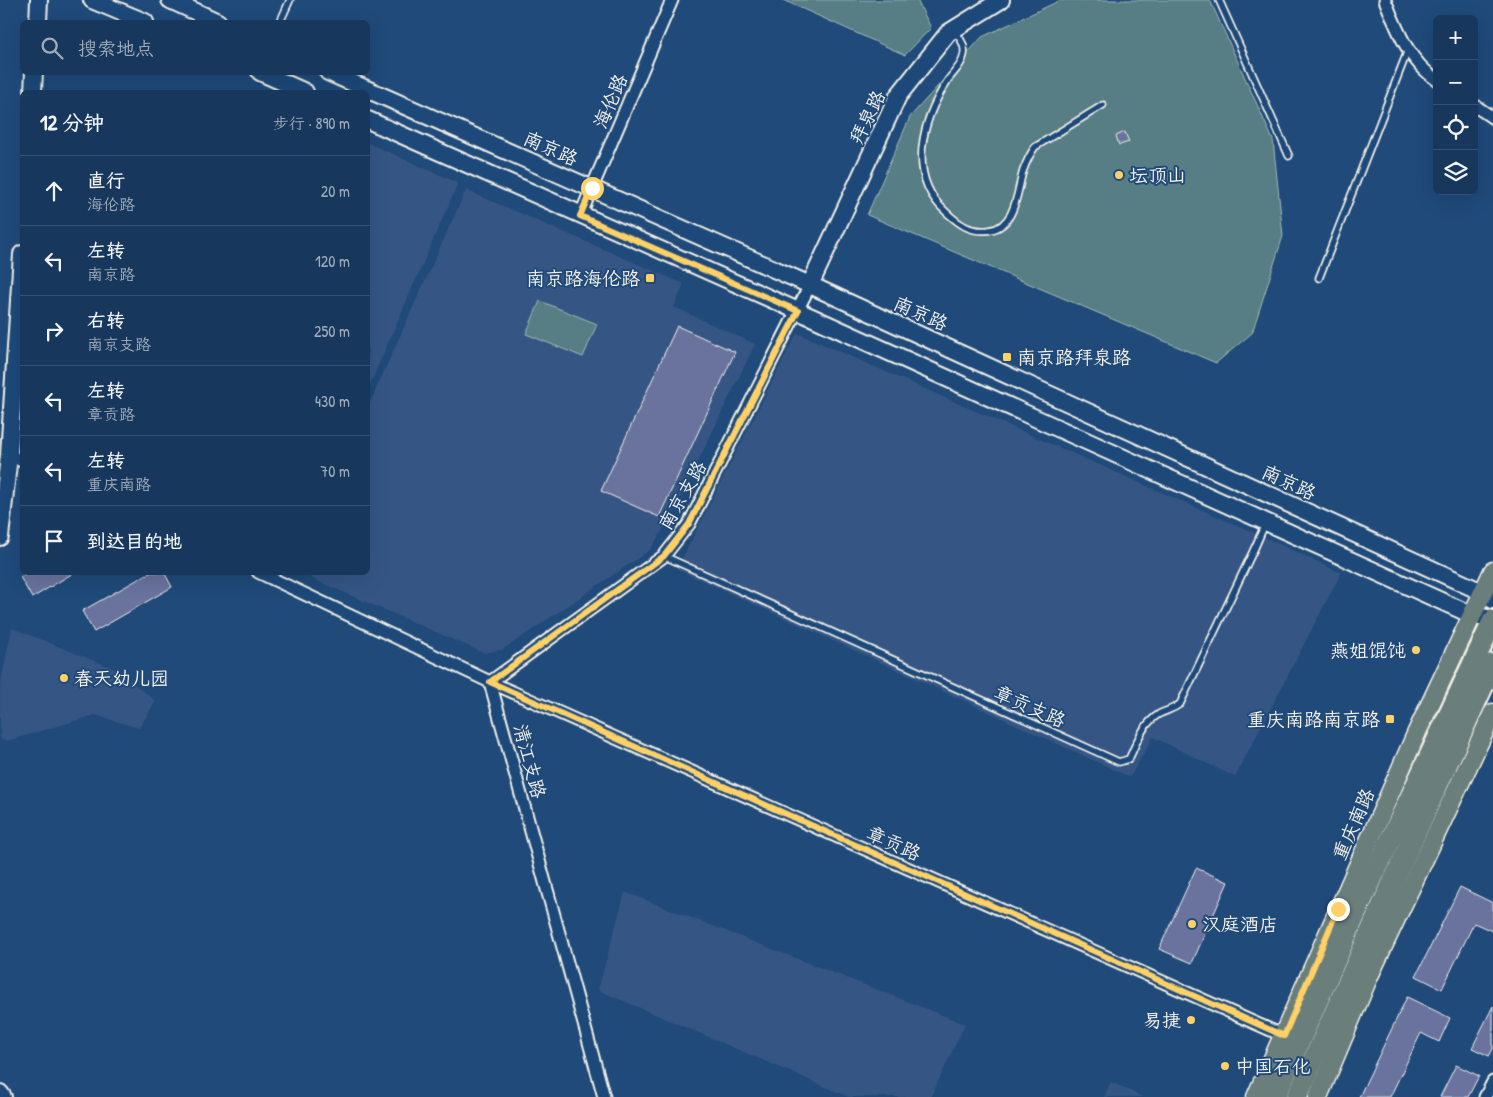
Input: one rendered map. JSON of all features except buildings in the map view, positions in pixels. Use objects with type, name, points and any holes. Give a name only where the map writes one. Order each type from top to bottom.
[{"type":"highway","points":[[1275,1097],[1362,900],[1493,620]]},
{"type":"highway","points":[[1297,1097],[1493,664]]},
{"type":"main road","points":[[38,20],[39,0]]},
{"type":"main road","points":[[92,0],[140,20]]},
{"type":"main road","points":[[170,0],[214,20]]},
{"type":"main road","name":"拜泉路","points":[[810,285],[898,96],[948,33],[1001,0]]},
{"type":"main road","points":[[33,90],[34,75]]},
{"type":"main road","points":[[267,75],[300,90]]},
{"type":"main road","name":"南京路","points":[[335,75],[369,90]]},
{"type":"main road","name":"南京路","points":[[370,90],[810,285],[1488,596]]},
{"type":"main road","points":[[370,121],[580,216],[798,311],[1472,615],[1493,620]]},
{"type":"main road","points":[[0,537],[16,458],[20,322]]},
{"type":"main road","name":"重庆南路","points":[[1256,1097],[1405,759],[1472,615],[1488,596],[1493,570]]},
{"type":"main road","points":[[1318,1097],[1369,976],[1493,713]]},
{"type":"main road","points":[[0,1093],[3,1097]]},
{"type":"street","name":"海伦路","points":[[580,216],[672,0]]},
{"type":"street","points":[[1385,0],[1408,50],[1420,65],[1433,76]]},
{"type":"street","points":[[1478,108],[1493,118]]},
{"type":"street","name":"南京支路","points":[[490,682],[664,556],[689,524],[810,285]]},
{"type":"street","points":[[264,575],[490,682]]},
{"type":"street","name":"章贡路","points":[[490,682],[1284,1036]]},
{"type":"street","name":"清江支路","points":[[490,682],[604,1097]]},
{"type":"street","points":[[1485,1097],[1493,1082]]},
{"type":"lane","points":[[281,20],[290,0]]},
{"type":"lane","points":[[1219,0],[1289,156]]},
{"type":"lane","points":[[954,29],[964,46],[963,61],[948,80],[935,104],[926,126],[921,163],[931,194],[943,210],[964,227],[977,231],[997,229],[1004,224],[1013,210],[1023,170],[1035,147],[1103,105]]},
{"type":"lane","points":[[1319,278],[1408,50]]},
{"type":"lane","name":"章贡支路","points":[[664,556],[1119,762],[1129,759],[1145,726],[1160,714],[1180,704],[1266,522]]},
{"type":"shaded area","points":[[370,144],[458,183],[370,384]]},
{"type":"shaded area","points":[[466,190],[684,284],[674,307],[755,344],[672,515],[650,550],[504,649],[484,653],[313,579],[309,575],[370,575],[370,403]]},
{"type":"shaded area","points":[[797,333],[1266,538],[1341,573],[1235,777],[1153,737],[1130,777],[677,569]]},
{"type":"shaded area","name":"春天幼儿园","points":[[12,628],[115,669],[156,701],[139,728],[95,715],[7,741],[0,739],[0,687]]},
{"type":"shaded area","points":[[625,892],[965,1024],[931,1097],[849,1097],[598,990]]},
{"type":"shaded area","points":[[1111,1082],[1143,1097],[1104,1097]]},
{"type":"green space","points":[[783,0],[917,0],[931,28],[905,55]]},
{"type":"green space","points":[[1061,0],[1210,0],[1273,140],[1283,236],[1252,333],[1216,363],[867,215],[910,117],[982,37]]},
{"type":"green space","points":[[540,301],[597,324],[583,357],[526,334]]},
{"type":"place","name":"坛顶山","points":[[1119,175]]},
{"type":"place","name":"南京路海伦路","points":[[650,278]]},
{"type":"place","name":"南京路拜泉路","points":[[1007,357]]},
{"type":"place","name":"燕姐馄饨","points":[[1416,650]]},
{"type":"place","name":"春天幼儿园","points":[[64,678]]},
{"type":"place","name":"重庆南路南京路","points":[[1390,719]]},
{"type":"place","name":"汉庭酒店","points":[[1192,924]]},
{"type":"place","name":"易捷","points":[[1191,1020]]},
{"type":"place","name":"中国石化","points":[[1225,1066]]},
{"type":"route","points":[[592,188],[580,216],[798,311],[689,524],[664,556],[490,682],[1284,1036],[1338,909]]}]
